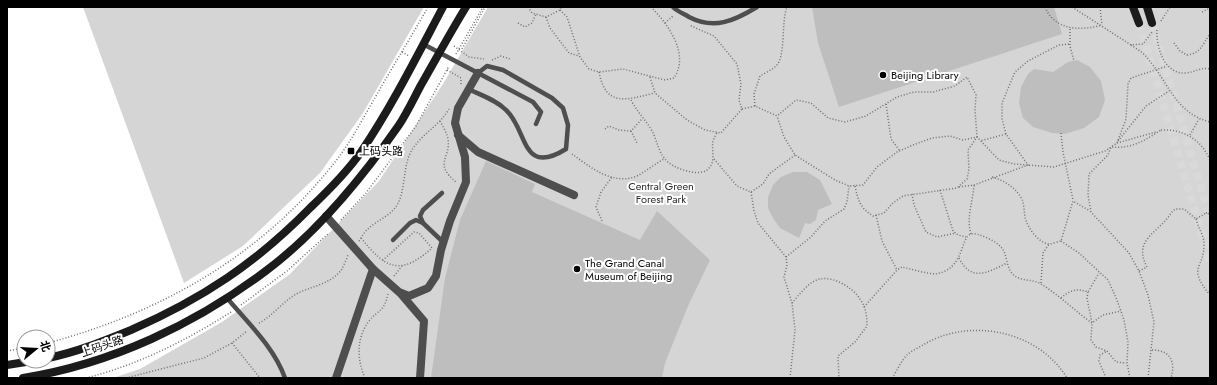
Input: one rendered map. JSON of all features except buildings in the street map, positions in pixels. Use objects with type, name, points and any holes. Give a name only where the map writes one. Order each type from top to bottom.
[{"type":"main road","name":"上码头路","points":[[56,356],[103,342],[162,316],[212,289],[280,239],[328,191],[360,153],[393,101],[443,7]]},
{"type":"main road","name":"上码头路","points":[[23,378],[45,374],[111,356],[172,329],[227,298],[268,270],[326,216],[361,176],[399,124],[466,7]]},
{"type":"main road","points":[[1133,7],[1139,23]]},
{"type":"main road","points":[[1147,7],[1155,24]]},
{"type":"street","points":[[399,292],[409,296],[428,288],[436,276],[444,242],[464,186],[465,157],[455,123],[458,108],[478,73]]},
{"type":"street","points":[[458,134],[478,152],[574,195]]},
{"type":"street","points":[[326,216],[373,269],[399,292],[424,321],[420,378]]},
{"type":"street","points":[[336,378],[373,269]]},
{"type":"lane","points":[[673,7],[694,19],[712,25],[726,23],[757,7]]},
{"type":"lane","points":[[423,44],[533,102],[541,112],[536,124]]},
{"type":"lane","points":[[468,89],[493,101],[507,111],[515,122],[527,150],[537,157],[547,157],[558,154],[566,149],[568,125],[563,108],[552,98],[503,70],[487,66],[478,73]]},
{"type":"lane","points":[[423,223],[420,216],[423,210],[442,193]]},
{"type":"lane","points":[[393,240],[410,223],[416,220],[423,223],[444,242]]},
{"type":"lane","points":[[227,298],[266,345],[280,365],[285,378]]},
{"type":"path","name":"上码头路","points":[[56,341],[124,319],[169,298],[208,276],[273,227],[309,191],[335,162],[357,128],[428,7]]},
{"type":"path","points":[[485,7],[462,49],[459,49],[469,57],[491,60],[501,56],[510,59]]},
{"type":"path","points":[[528,7],[532,13],[546,17],[560,10],[561,7]]},
{"type":"path","points":[[560,10],[567,17],[580,57],[589,69],[598,72],[623,69],[665,80],[674,78],[680,68],[678,48],[665,23],[651,7]]},
{"type":"path","points":[[755,106],[754,94],[760,76],[776,66],[781,59],[783,16],[787,7]]},
{"type":"path","points":[[1045,7],[1053,19],[1070,29],[1087,29],[1102,25]]},
{"type":"path","points":[[1072,7],[1102,25]]},
{"type":"path","points":[[1100,7],[1102,25]]},
{"type":"path","points":[[1202,12],[1210,8]]},
{"type":"path","points":[[665,23],[675,17],[669,11]]},
{"type":"path","points":[[518,23],[525,27],[532,23],[536,14]]},
{"type":"path","points":[[546,17],[550,28],[569,53],[580,57]]},
{"type":"path","points":[[686,24],[714,36],[737,64],[741,84],[739,100],[742,109]]},
{"type":"path","points":[[1155,24],[1159,48],[1167,66],[1175,73],[1187,73],[1200,68],[1210,69]]},
{"type":"path","points":[[1070,29],[1070,44],[1074,61]]},
{"type":"path","points":[[1174,43],[1180,51],[1187,55],[1194,54],[1201,50],[1210,34]]},
{"type":"path","points":[[1028,165],[1006,134],[1002,120],[1002,103],[1015,72],[1028,61],[1059,45],[1070,44]]},
{"type":"path","points":[[1131,45],[1147,57],[1157,70],[1169,91],[1183,108],[1199,119],[1210,122]]},
{"type":"path","points":[[1117,143],[1126,119],[1128,84],[1131,78],[1167,66]]},
{"type":"path","points":[[598,72],[605,91],[619,100],[632,100],[655,93]]},
{"type":"path","points":[[650,77],[655,93],[687,120],[705,130],[720,133],[742,109],[755,106],[777,116],[784,136],[795,155],[824,175],[849,186],[863,185],[877,167],[900,151],[932,138],[950,136],[963,140],[977,137]]},
{"type":"path","points":[[777,116],[796,100],[811,103],[828,118],[845,122],[866,116],[897,96],[908,93],[933,92],[955,86],[967,77],[976,95],[975,110],[977,137],[980,141],[999,160],[1028,165],[1054,167],[1105,152],[1117,143],[1146,106],[1169,91]]},
{"type":"path","points":[[632,100],[642,119],[652,131],[664,159],[684,171],[697,174],[707,170],[714,159],[713,141],[717,132]]},
{"type":"path","points":[[886,104],[891,139],[900,151]]},
{"type":"path","points":[[631,131],[642,119]]},
{"type":"path","points":[[1190,136],[1199,119]]},
{"type":"path","points":[[440,121],[448,139],[443,166],[449,176],[464,186]]},
{"type":"path","points":[[605,129],[609,126],[619,130],[631,131]]},
{"type":"path","points":[[1117,143],[1146,136],[1161,130],[1175,130],[1190,136],[1200,143],[1210,160]]},
{"type":"path","points":[[1111,147],[1123,148],[1141,144],[1161,130]]},
{"type":"path","points":[[631,131],[637,143]]},
{"type":"path","points":[[1061,133],[1062,152],[1066,163],[1073,201],[1061,240]]},
{"type":"path","points":[[980,141],[1006,134]]},
{"type":"path","points":[[957,188],[967,179],[969,169],[968,150],[977,137]]},
{"type":"path","points":[[1090,212],[1088,195],[1089,174],[1108,155],[1111,147]]},
{"type":"path","points":[[572,154],[589,167],[620,179],[635,177],[664,159]]},
{"type":"path","points":[[751,192],[763,184],[769,174],[795,155]]},
{"type":"path","points":[[714,159],[737,186],[751,192]]},
{"type":"path","points":[[855,185],[858,200],[863,209],[873,216],[884,213],[893,203],[903,196],[974,185],[992,177],[1028,165]]},
{"type":"path","points":[[602,221],[596,207],[601,192],[612,177]]},
{"type":"path","points":[[992,177],[1005,181],[1015,190],[1022,200],[1025,219],[1031,230],[1040,240],[1049,244]]},
{"type":"path","points":[[971,234],[968,225],[974,185]]},
{"type":"path","points":[[786,257],[811,237],[825,221],[844,209],[847,202],[849,186]]},
{"type":"path","points":[[940,190],[949,221],[956,233]]},
{"type":"path","points":[[751,192],[755,217],[758,223],[786,257],[787,265],[784,277],[792,303],[795,330],[790,378]]},
{"type":"path","points":[[912,194],[914,205],[926,232],[937,237],[956,233],[966,237]]},
{"type":"path","points":[[1073,201],[1090,212],[1129,253],[1140,271],[1148,295],[1154,322],[1148,378]]},
{"type":"path","points":[[1140,271],[1147,267],[1144,261],[1142,249],[1144,242],[1170,213],[1175,209],[1184,209],[1196,219],[1204,242],[1203,252],[1197,269],[1201,283],[1210,295]]},
{"type":"path","points":[[1196,219],[1206,213],[1210,213]]},
{"type":"path","points":[[876,215],[882,241],[896,270]]},
{"type":"path","points":[[361,238],[382,261],[388,265],[399,266],[416,260],[432,248],[418,233],[414,232],[382,261]]},
{"type":"path","points":[[864,307],[896,270],[902,267],[935,274],[951,266],[959,258],[966,237],[971,234],[984,236],[1001,247],[1012,273],[1022,280],[1041,283],[1092,323]]},
{"type":"path","points":[[1041,283],[1043,253],[1049,244],[1061,240]]},
{"type":"path","points":[[1061,240],[1079,253],[1108,280],[1121,311],[1128,342],[1127,363],[1130,378]]},
{"type":"path","points":[[959,258],[968,272],[973,274],[984,272],[1007,263]]},
{"type":"path","points":[[366,378],[360,363],[359,344],[369,322],[385,307],[392,278],[403,265]]},
{"type":"path","points":[[1099,273],[1088,292],[1087,298],[1092,323],[1091,340],[1096,347],[1107,351],[1116,362],[1120,364],[1127,363]]},
{"type":"path","points":[[792,303],[814,282],[828,279],[846,286],[860,299],[864,307],[867,326],[855,342],[838,356],[839,378]]},
{"type":"path","points":[[1061,298],[1068,292],[1076,289],[1088,292]]},
{"type":"path","points":[[1092,323],[1103,315],[1121,311]]},
{"type":"path","points":[[892,378],[908,355],[932,340],[960,331],[991,330],[1022,339],[1046,355],[1066,378]]},
{"type":"path","points":[[232,343],[260,378]]},
{"type":"path","points":[[1152,350],[1163,350],[1169,356],[1173,368],[1171,378]]},
{"type":"path","points":[[1106,378],[1099,361],[1100,355],[1107,351]]},
{"type":"path","points":[[126,378],[192,362]]},
{"type":"green space","points":[[83,7],[424,7],[363,113],[320,173],[243,246],[184,283]]},
{"type":"green space","name":"Central Green Forest Park","points":[[488,7],[1210,7],[1210,378],[113,378],[140,369],[222,322],[290,274],[379,181],[443,84]]},
{"type":"tunnel","points":[[1139,23],[1210,261]]},
{"type":"tunnel","points":[[1152,23],[1210,218]]},
{"type":"place","name":"Beijing Library","points":[[883,75]]},
{"type":"place","name":"上码头路","points":[[351,151]]},
{"type":"place","name":"The Grand Canal Museum of Beijing","points":[[577,269]]}]
